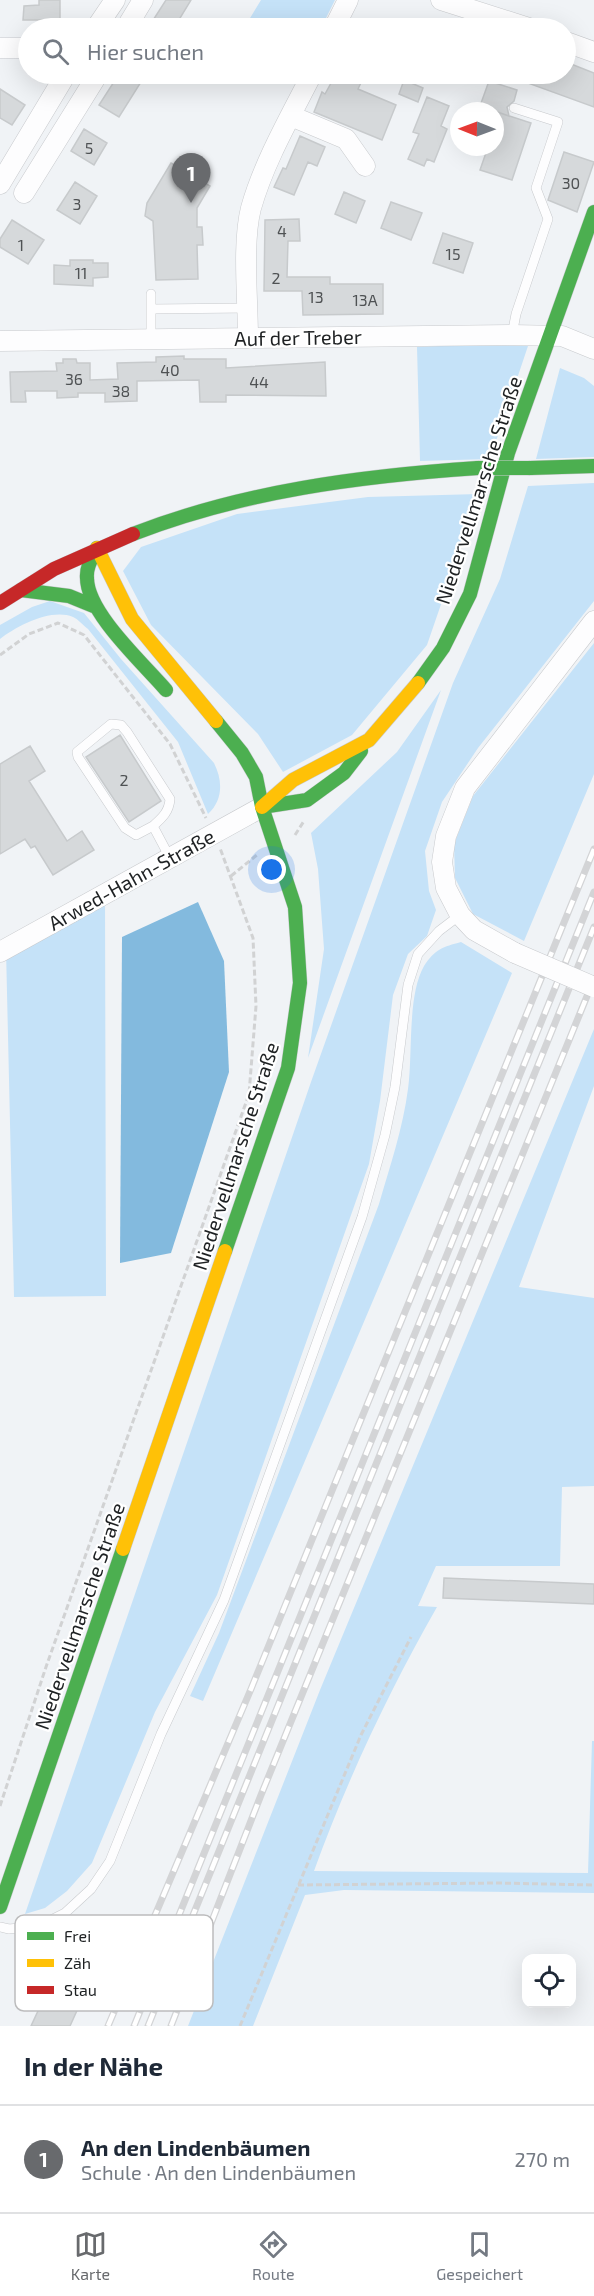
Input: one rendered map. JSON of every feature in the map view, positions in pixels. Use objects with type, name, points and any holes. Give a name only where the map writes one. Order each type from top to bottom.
[{"type":"main road","name":"Niedervellmarsche Straße","points":[[0,1907],[288,1068],[296,1026],[300,983],[295,907],[277,846],[262,807],[293,780],[369,740],[406,699],[442,648],[470,594],[508,453],[594,212]]},
{"type":"main road","points":[[0,603],[52,571],[97,548],[172,518],[230,501],[308,484],[398,473],[478,468],[594,466]]},
{"type":"main road","points":[[97,548],[132,619],[242,753],[256,777],[262,807]]},
{"type":"main road","points":[[96,608],[87,584],[87,565],[97,548]]},
{"type":"main road","points":[[21,590],[57,592],[78,597],[96,608],[179,704]]},
{"type":"main road","points":[[262,807],[307,800],[344,773],[369,740]]},
{"type":"main road","points":[[243,782],[262,807]]},
{"type":"street","points":[[103,18],[115,0]]},
{"type":"street","points":[[132,18],[143,0]]},
{"type":"street","points":[[339,18],[348,0]]},
{"type":"street","points":[[441,0],[498,18]]},
{"type":"street","points":[[576,46],[594,52]]},
{"type":"street","points":[[0,48],[18,48]]},
{"type":"street","points":[[0,184],[60,84]]},
{"type":"street","points":[[24,193],[92,84]]},
{"type":"street","points":[[248,338],[248,228],[251,209],[261,181],[307,84]]},
{"type":"street","points":[[291,116],[346,139],[365,166]]},
{"type":"street","name":"Auf der Treber","points":[[0,341],[512,335],[562,336],[594,349]]},
{"type":"street","points":[[594,621],[465,788],[453,812],[442,862],[446,888],[460,915],[474,930],[515,952],[594,987]]},
{"type":"street","name":"Arwed-Hahn-Straße","points":[[0,952],[262,807]]},
{"type":"lane","points":[[512,335],[516,314],[548,219],[536,188],[558,122],[514,108]]},
{"type":"lane","points":[[151,294],[151,339]]},
{"type":"lane","points":[[151,309],[248,308]]},
{"type":"lane","points":[[111,724],[121,725],[127,732],[170,799],[165,815],[153,826],[136,835],[125,828],[78,757],[77,752],[111,724]]},
{"type":"lane","points":[[153,826],[170,858]]},
{"type":"lane","points":[[61,1915],[91,1889],[110,1861],[161,1734],[224,1600],[362,1217],[385,1135],[395,1087],[408,985],[418,954],[439,931],[460,915]]},
{"type":"lane","points":[[0,1927],[15,1928]]},
{"type":"path","points":[[0,1806],[46,1667],[249,1094],[256,1006],[253,938],[231,876]]},
{"type":"path","points":[[240,2026],[361,1734],[411,1637]]},
{"type":"path","points":[[298,1885],[499,1883],[594,1886]]},
{"type":"shaded area","points":[[261,0],[335,0],[326,18],[250,18]]},
{"type":"shaded area","points":[[528,346],[490,459],[420,461],[417,347]]},
{"type":"shaded area","points":[[560,368],[584,378],[594,386],[594,457],[536,459]]},
{"type":"shaded area","points":[[594,483],[594,601],[478,748],[442,802],[425,851],[429,891],[436,910],[427,936],[408,954],[393,995],[380,1101],[369,1164],[217,1595],[155,1712],[92,1863],[67,1891],[45,1908],[25,1914],[311,1082],[453,683],[500,579],[528,486]]},
{"type":"shaded area","points":[[479,494],[427,645],[352,735],[283,772],[258,734],[151,625],[123,571],[141,547],[237,514],[368,497]]},
{"type":"shaded area","points":[[50,601],[84,613],[121,659],[214,763],[219,777],[220,790],[217,803],[208,814],[178,742],[88,629],[79,621],[64,615],[45,617],[25,624],[0,639],[0,625],[32,607]]},
{"type":"shaded area","points":[[594,643],[594,774],[524,941],[473,914],[455,878],[454,844],[473,796]]},
{"type":"shaded area","points":[[441,690],[308,1058],[324,949],[318,869],[311,833],[397,752]]},
{"type":"shaded area","points":[[105,894],[106,1296],[14,1297],[6,949]]},
{"type":"shaded area","points":[[461,942],[512,973],[203,1701],[190,1696],[219,1633],[379,1204],[406,1104],[413,1009],[419,978],[424,966],[436,952]]},
{"type":"shaded area","points":[[594,1029],[594,1086],[519,1287],[594,1298],[594,1486],[562,1487],[560,1566],[436,1566],[418,1606],[437,1607],[370,1736],[340,1803],[314,1871],[588,1873],[592,1741],[594,1741],[594,1893],[344,1890],[305,1895],[253,2026],[188,2026],[194,2011],[213,2011],[213,1962],[320,1690]]},
{"type":"water","points":[[198,902],[224,961],[229,1072],[171,1253],[120,1263],[122,937]]},
{"type":"building","points":[[39,0],[60,0],[60,18],[23,18],[24,6],[39,5]]},
{"type":"building","points":[[166,0],[191,0],[180,18],[154,18]]},
{"type":"building","points":[[576,66],[594,73],[594,107],[531,84],[576,84]]},
{"type":"building","points":[[113,84],[140,84],[119,117],[99,105]]},
{"type":"building","points":[[330,84],[360,84],[358,89],[396,105],[382,140],[314,112],[322,92],[325,94]]},
{"type":"building","points":[[403,84],[414,84],[423,88],[418,102],[399,94]]},
{"type":"building","points":[[488,84],[498,84],[517,90],[514,101],[507,107],[509,116],[504,114],[504,102],[481,102]]},
{"type":"building","points":[[0,89],[25,105],[12,125],[0,118]]},
{"type":"building","points":[[427,97],[449,106],[441,126],[447,129],[434,162],[427,159],[424,166],[408,159],[419,134],[413,132]]},
{"type":"building","points":[[504,114],[531,123],[512,180],[480,170],[485,156],[504,156]]},
{"type":"building","points":[[84,129],[107,143],[94,165],[71,151]]},
{"type":"building","points":[[300,136],[325,147],[317,166],[308,162],[294,195],[274,187],[283,168],[286,169]]},
{"type":"building","points":[[564,152],[594,162],[577,212],[548,200]]},
{"type":"building","points":[[171,163],[210,186],[197,208],[197,227],[202,227],[203,245],[197,245],[198,279],[156,280],[153,221],[145,216],[147,203]]},
{"type":"building","points":[[75,182],[97,196],[80,224],[57,210]]},
{"type":"building","points":[[344,192],[365,201],[356,223],[335,214]]},
{"type":"building","points":[[391,202],[422,213],[411,240],[381,228]]},
{"type":"building","points":[[299,219],[300,241],[288,241],[287,277],[330,277],[330,284],[383,284],[383,314],[303,315],[302,291],[264,291],[265,220]]},
{"type":"building","points":[[12,220],[44,240],[28,264],[0,247],[0,239]]},
{"type":"building","points":[[443,233],[473,243],[463,273],[433,263]]},
{"type":"building","points":[[70,260],[93,260],[93,263],[108,263],[108,277],[93,278],[93,286],[54,284],[54,265],[70,266]]},
{"type":"building","points":[[184,356],[184,359],[226,359],[226,368],[325,362],[326,396],[226,395],[226,402],[200,402],[199,380],[137,381],[137,401],[105,402],[105,393],[78,393],[78,397],[57,398],[57,391],[25,391],[26,402],[11,402],[10,372],[57,371],[56,363],[63,363],[63,359],[76,359],[77,363],[90,363],[90,380],[118,379],[117,363],[156,362],[156,357]]},
{"type":"building","points":[[120,735],[161,801],[129,822],[86,757]]},
{"type":"building","points":[[30,746],[45,771],[29,781],[67,841],[82,831],[94,850],[53,875],[35,846],[31,848],[25,839],[0,854],[0,764]]},
{"type":"building","points":[[444,1578],[594,1584],[594,1604],[443,1598]]},
{"type":"building","points":[[38,2011],[77,2011],[70,2026],[31,2026]]},
{"type":"railway","points":[[155,1915],[251,1689],[594,849]]},
{"type":"railway","points":[[179,1915],[594,892]]},
{"type":"railway","points":[[193,1915],[594,927]]},
{"type":"railway","points":[[213,1918],[261,1795],[594,979]]},
{"type":"railway","points":[[108,2026],[114,2011]]},
{"type":"railway","points":[[134,2026],[140,2011]]},
{"type":"railway","points":[[148,2026],[154,2011]]},
{"type":"railway","points":[[171,2026],[177,2011]]},
{"type":"traffic: fast","points":[[418,683],[443,648],[470,594],[508,453],[594,212]]},
{"type":"traffic: fast","points":[[530,468],[594,466]]},
{"type":"traffic: fast","points":[[133,534],[175,519],[260,496],[346,481],[478,468]]},
{"type":"traffic: fast","points":[[478,468],[530,468]]},
{"type":"traffic: fast","points":[[97,548],[87,570],[89,592],[96,607],[118,637],[166,690]]},
{"type":"traffic: fast","points":[[21,590],[69,596],[96,607]]},
{"type":"traffic: fast","points":[[216,721],[242,753],[256,777],[262,807],[295,907],[300,983],[288,1068],[225,1251]]},
{"type":"traffic: fast","points":[[262,807],[307,800],[344,773],[361,751]]},
{"type":"traffic: fast","points":[[0,1907],[123,1549]]},
{"type":"traffic: slow","points":[[97,548],[132,619],[216,721]]},
{"type":"traffic: slow","points":[[262,807],[293,780],[369,740],[418,683]]},
{"type":"traffic: slow","points":[[123,1549],[225,1251]]},
{"type":"traffic: jam","points":[[0,603],[54,569],[133,534]]},
{"type":"place","name":"An den Lindenbäumen","points":[[191,203]]}]
